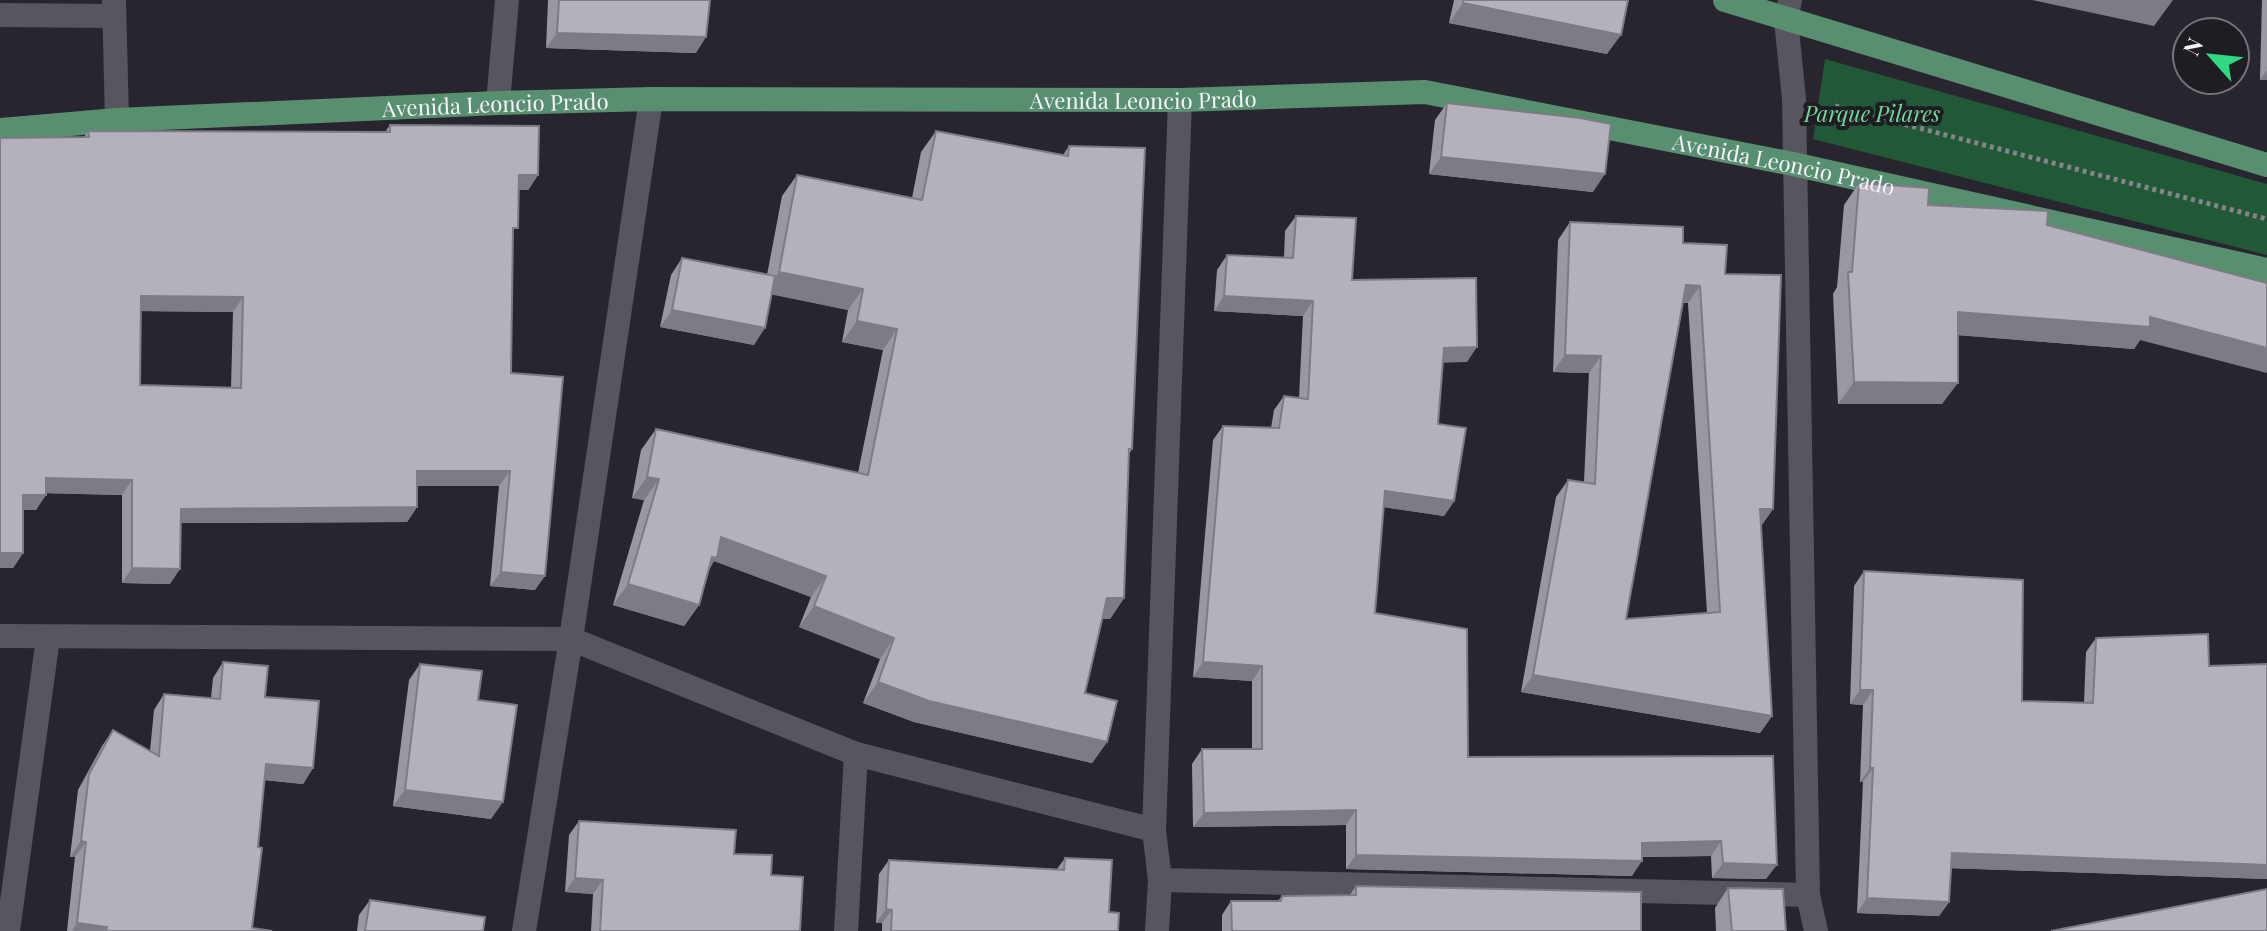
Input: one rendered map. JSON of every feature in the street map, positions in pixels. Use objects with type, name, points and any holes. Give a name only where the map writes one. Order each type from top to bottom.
[{"type":"main road","points":[[1725,0],[1788,10],[2267,165]]},
{"type":"main road","name":"Avenida Leoncio Prado","points":[[0,130],[117,120],[498,103],[651,99],[1180,100],[1425,92],[1793,164],[2267,270]]},
{"type":"street","points":[[498,103],[507,0]]},
{"type":"street","points":[[0,15],[114,8],[117,120]]},
{"type":"street","points":[[1788,10],[1794,99],[1808,895],[1816,931]]},
{"type":"street","points":[[524,931],[571,639],[651,99]]},
{"type":"street","points":[[1157,931],[1160,880],[1154,830],[1180,100]]},
{"type":"street","points":[[0,636],[571,639],[856,754],[1154,830]]},
{"type":"street","points":[[8,931],[48,638]]},
{"type":"street","points":[[846,931],[856,754]]},
{"type":"street","points":[[1160,880],[1808,895]]},
{"type":"path","points":[[1834,106],[2267,219]]},
{"type":"green space","name":"Parque Pilares","points":[[1825,59],[2267,184],[2267,255],[1813,139]]},
{"type":"building","points":[[559,0],[710,0],[706,37],[557,33]]},
{"type":"building","points":[[1463,0],[1628,0],[1621,35],[1463,3]]},
{"type":"building","points":[[1447,103],[1611,124],[1605,174],[1441,157]]},
{"type":"building","points":[[390,125],[539,126],[538,175],[519,175],[518,228],[513,228],[511,373],[563,377],[545,576],[501,572],[510,471],[417,471],[417,507],[181,509],[180,569],[132,568],[132,480],[46,478],[46,495],[23,495],[23,553],[0,553],[0,138],[89,137],[88,131],[390,132]],"holes":[[[141,296],[243,297],[241,388],[140,385]]]},
{"type":"building","points":[[936,131],[1068,156],[1069,146],[1145,148],[1124,598],[1107,598],[1085,693],[1117,701],[1107,742],[929,701],[878,682],[894,638],[814,606],[826,576],[721,537],[717,558],[712,557],[699,605],[628,584],[659,479],[647,477],[656,429],[868,475],[897,329],[857,321],[863,289],[779,272],[797,175],[922,200]]},
{"type":"building","points":[[1859,183],[1929,188],[1928,205],[2048,211],[2047,225],[2267,283],[2267,348],[2150,317],[2150,327],[1958,312],[1958,383],[1854,382],[1848,272],[1852,272]]},
{"type":"building","points":[[1296,216],[1356,218],[1352,280],[1476,278],[1477,347],[1444,348],[1438,424],[1466,428],[1454,501],[1385,491],[1375,613],[1467,629],[1468,757],[1773,756],[1777,865],[1723,863],[1721,841],[1642,843],[1642,861],[1356,855],[1356,810],[1204,813],[1202,749],[1262,749],[1262,666],[1203,662],[1223,426],[1279,428],[1284,396],[1308,399],[1313,301],[1224,296],[1227,255],[1293,258]]},
{"type":"building","points":[[1570,222],[1683,227],[1683,243],[1727,245],[1725,274],[1781,275],[1773,509],[1760,509],[1772,716],[1533,675],[1568,480],[1595,484],[1601,356],[1565,355]],"holes":[[[1686,285],[1700,286],[1720,612],[1626,619]]]},
{"type":"building","points":[[682,258],[775,276],[765,328],[672,310]]},
{"type":"building","points":[[1864,571],[2023,580],[2022,701],[2093,703],[2096,638],[2208,634],[2209,666],[2267,664],[2267,865],[1952,853],[1949,902],[1867,898],[1873,690],[1860,690]]},
{"type":"building","points":[[223,662],[268,666],[265,697],[319,701],[313,768],[266,764],[258,847],[262,848],[252,928],[272,931],[106,931],[107,927],[77,923],[86,842],[81,841],[89,774],[113,730],[159,756],[164,694],[220,699]]},
{"type":"building","points":[[420,664],[482,671],[478,700],[517,705],[503,802],[405,790]]},
{"type":"building","points":[[579,821],[736,830],[734,854],[772,855],[771,875],[803,877],[800,931],[600,931],[603,880],[575,878]]},
{"type":"building","points":[[1065,858],[1112,860],[1109,912],[1119,913],[1118,931],[891,931],[892,910],[886,909],[889,860],[1064,870]]},
{"type":"building","points":[[1356,886],[1641,892],[1641,931],[1232,931],[1231,901],[1281,901],[1282,896],[1356,895]]},
{"type":"building","points":[[1728,888],[1783,889],[1786,931],[1732,931]]},
{"type":"building","points":[[2267,889],[2267,931],[2051,931]]},
{"type":"building","points":[[370,900],[485,917],[483,931],[365,931]]}]
